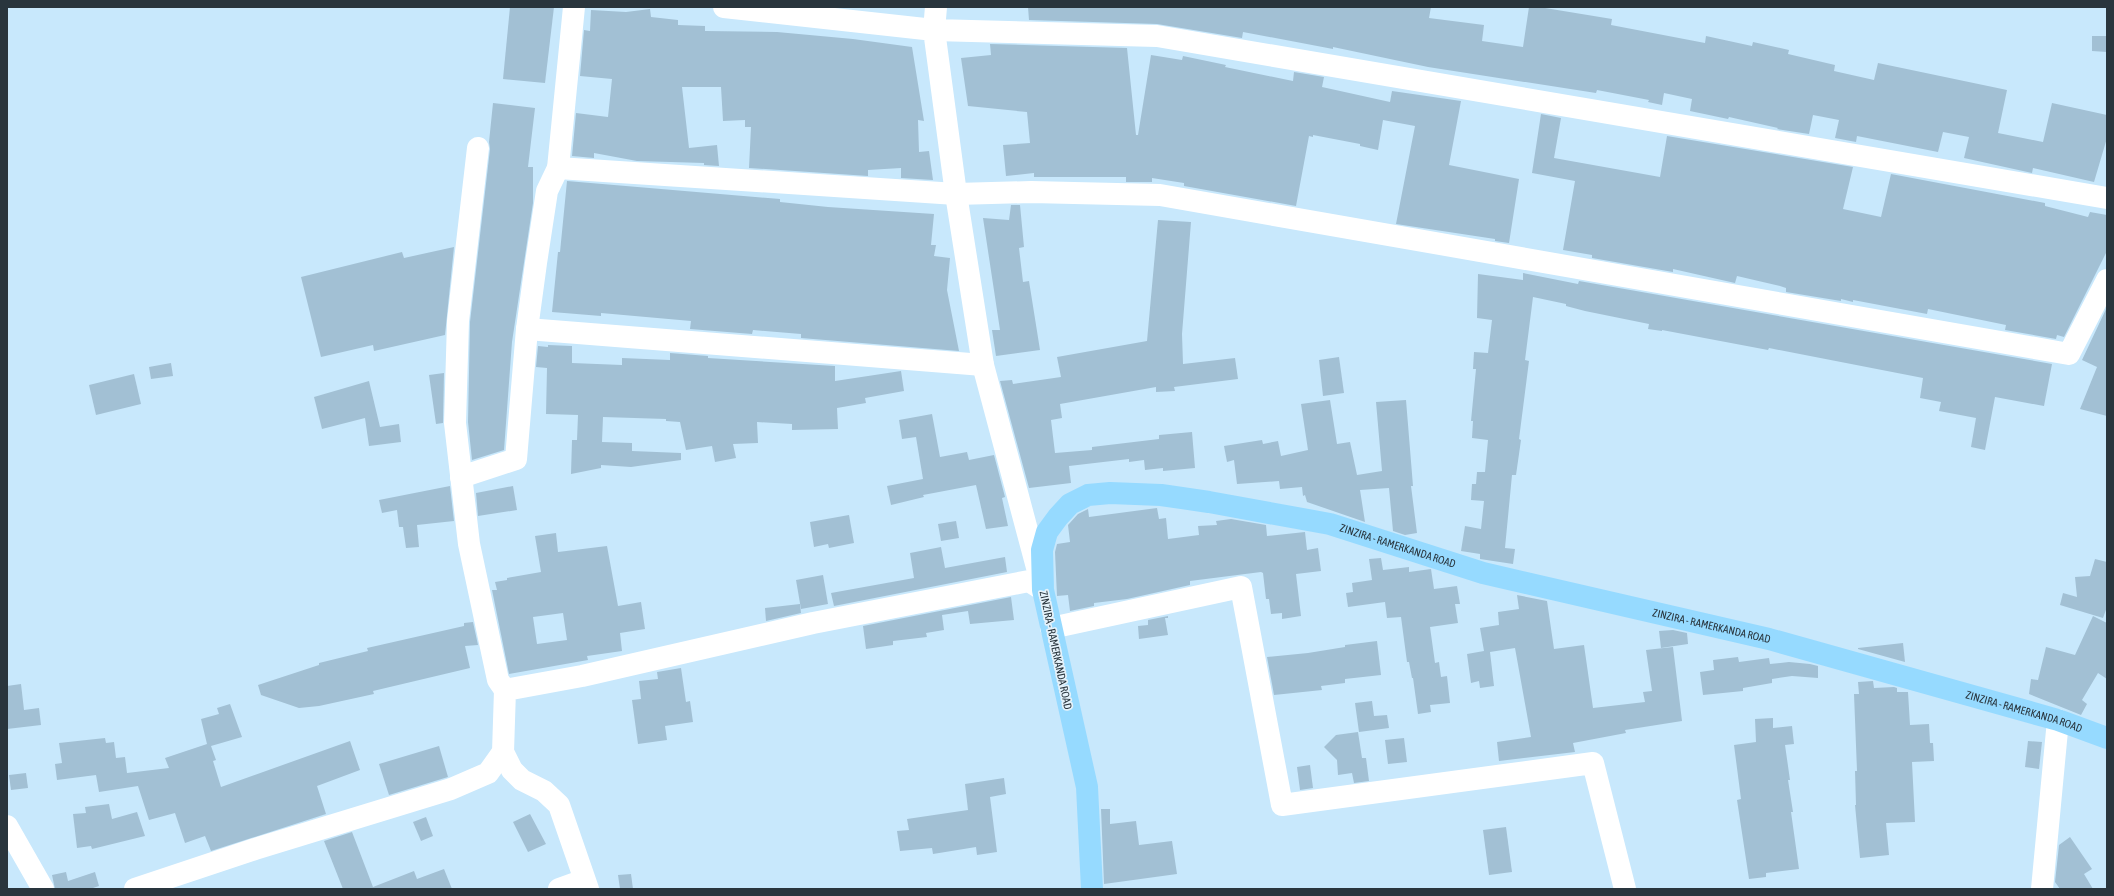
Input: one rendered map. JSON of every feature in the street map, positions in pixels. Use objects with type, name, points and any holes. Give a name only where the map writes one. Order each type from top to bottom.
[{"type":"main road","name":"ZINZIRA - RAMERKANDA ROAD","points":[[1092,889],[1087,787],[1052,628],[1042,590],[1042,550],[1048,532],[1058,517],[1070,504],[1088,495],[1110,493],[1161,495],[1330,524],[1483,573],[1769,639],[2058,720],[2107,738]]},
{"type":"street","points":[[461,476],[516,459],[527,328],[547,191],[558,168],[574,7]]},
{"type":"street","points":[[724,7],[934,30],[1157,36],[2107,198]]},
{"type":"street","points":[[936,7],[934,30],[956,194],[983,365],[1042,590]]},
{"type":"street","points":[[478,148],[458,321],[455,423],[469,544],[498,680],[505,690],[503,752],[512,770],[522,780],[544,791],[559,805],[586,884],[559,889]]},
{"type":"street","points":[[558,168],[956,194],[1031,192],[1160,195],[2069,354],[2107,280]]},
{"type":"street","points":[[527,328],[983,365]]},
{"type":"street","points":[[505,690],[582,676],[813,623],[1029,581],[1042,590]]},
{"type":"street","points":[[1052,628],[1240,587],[1282,805],[1593,762],[1625,889]]},
{"type":"street","points":[[2042,889],[2058,720]]},
{"type":"street","points":[[135,889],[255,849],[451,789],[488,772],[503,752]]},
{"type":"street","points":[[7,826],[43,889]]},
{"type":"building","points":[[510,7],[554,7],[545,83],[503,79]]},
{"type":"building","points":[[1028,7],[1431,7],[1429,18],[1484,25],[1482,41],[1523,47],[1529,7],[1539,7],[1612,19],[1611,25],[1705,43],[1706,36],[1752,46],[1753,42],[1789,50],[1788,54],[1835,65],[1834,71],[1874,80],[1878,63],[2007,90],[1998,133],[2043,142],[2052,103],[2107,115],[2107,138],[2094,182],[2033,168],[2032,173],[1964,158],[1969,137],[1943,132],[1938,152],[1857,136],[1856,142],[1835,138],[1839,120],[1813,115],[1809,134],[1777,129],[1778,128],[1729,117],[1728,119],[1690,111],[1692,99],[1664,93],[1662,105],[1648,102],[1649,100],[1597,90],[1596,93],[1428,67],[1333,47],[1333,49],[1243,32],[1242,38],[1157,24],[1029,20]]},
{"type":"building","points":[[650,9],[651,17],[678,20],[678,25],[705,26],[705,31],[777,32],[853,39],[912,47],[924,121],[918,120],[919,152],[929,151],[933,180],[901,178],[901,168],[868,170],[868,176],[749,168],[751,127],[745,127],[745,120],[723,121],[721,87],[682,87],[689,148],[717,145],[719,166],[704,165],[704,163],[637,161],[594,153],[594,158],[572,156],[576,113],[608,117],[612,79],[580,76],[584,30],[590,31],[591,10],[626,12]]},
{"type":"building","points":[[2092,36],[2107,36],[2107,52],[2092,51]]},
{"type":"building","points":[[990,44],[1127,48],[1136,135],[1138,135],[1151,55],[1182,60],[1183,56],[1226,65],[1225,67],[1293,81],[1294,72],[1324,77],[1322,87],[1390,102],[1392,91],[1461,101],[1449,165],[1519,179],[1509,243],[1495,241],[1495,239],[1396,224],[1415,126],[1383,120],[1378,150],[1360,146],[1360,144],[1313,135],[1313,137],[1309,136],[1296,206],[1184,186],[1184,183],[1152,178],[1152,182],[1126,182],[1126,177],[1034,177],[1034,173],[1006,176],[1003,145],[1030,143],[1027,112],[968,106],[961,58],[991,55]]},
{"type":"building","points":[[493,103],[535,108],[528,167],[533,167],[533,203],[512,342],[504,450],[472,460],[468,422],[470,322],[490,149],[489,142]]},
{"type":"building","points":[[1541,114],[1561,118],[1554,158],[1660,177],[1667,136],[1853,167],[1843,209],[1881,217],[1891,174],[2045,203],[2045,206],[2088,217],[2090,212],[2107,215],[2107,251],[2064,337],[2057,335],[2056,339],[2005,330],[2006,325],[1928,309],[1927,314],[1853,300],[1853,302],[1841,299],[1841,301],[1786,292],[1786,288],[1780,286],[1737,276],[1735,283],[1673,269],[1673,272],[1592,258],[1592,255],[1563,250],[1575,181],[1532,173]]},
{"type":"building","points":[[567,181],[780,199],[780,202],[828,207],[934,214],[931,245],[936,245],[934,256],[950,258],[947,290],[959,351],[801,338],[801,334],[753,330],[752,334],[690,329],[691,321],[601,313],[601,316],[552,312]]},
{"type":"building","points":[[1011,205],[1020,205],[1024,247],[1019,248],[1023,282],[1029,281],[1040,350],[996,356],[992,330],[1000,330],[983,218],[1009,220]]},
{"type":"building","points":[[1158,220],[1191,222],[1182,334],[1183,364],[1235,358],[1238,379],[1174,387],[1175,391],[1156,392],[1156,387],[1060,404],[1062,418],[1051,420],[1055,453],[1092,450],[1092,447],[1159,439],[1159,435],[1192,432],[1195,468],[1163,471],[1163,468],[1145,470],[1144,460],[1129,462],[1129,459],[1069,466],[1071,483],[1029,488],[1000,381],[1012,380],[1013,384],[1061,377],[1057,357],[1147,341]]},
{"type":"building","points":[[454,247],[445,335],[374,351],[373,345],[321,357],[301,277],[402,252],[404,258]]},
{"type":"building","points":[[1523,273],[1578,284],[1579,281],[2052,364],[2044,406],[1995,397],[1985,450],[1971,447],[1976,418],[1939,411],[1941,402],[1920,398],[1923,378],[1769,348],[1768,350],[1662,330],[1648,329],[1649,324],[1585,311],[1566,306],[1566,304],[1533,297],[1525,360],[1529,361],[1519,439],[1521,440],[1516,475],[1512,475],[1505,548],[1515,549],[1513,564],[1480,559],[1480,554],[1461,551],[1465,526],[1481,529],[1484,501],[1471,500],[1472,484],[1476,484],[1477,472],[1485,472],[1488,440],[1472,438],[1473,421],[1471,421],[1476,369],[1473,369],[1474,352],[1488,353],[1492,320],[1477,318],[1478,274],[1523,280]]},
{"type":"building","points":[[2107,307],[2107,416],[2080,409],[2097,367],[2082,360]]},
{"type":"building","points":[[548,345],[572,346],[572,363],[622,365],[622,358],[670,360],[670,353],[708,356],[708,358],[835,366],[835,381],[901,371],[904,391],[865,398],[866,403],[837,408],[838,429],[792,430],[792,424],[757,422],[758,443],[733,444],[736,458],[715,462],[712,446],[686,450],[680,422],[666,421],[666,419],[603,417],[602,442],[632,443],[632,451],[681,453],[681,460],[631,467],[601,465],[601,468],[571,474],[572,440],[577,440],[578,415],[546,414],[547,368],[536,367],[538,346],[548,347]]},
{"type":"building","points":[[1339,357],[1344,393],[1323,396],[1319,360]]},
{"type":"building","points":[[171,363],[173,376],[151,379],[149,367]]},
{"type":"building","points":[[444,373],[443,423],[436,424],[429,375]]},
{"type":"building","points":[[134,374],[141,404],[96,415],[89,385]]},
{"type":"building","points":[[369,381],[380,427],[399,424],[401,442],[369,446],[365,418],[322,429],[314,397]]},
{"type":"building","points":[[1330,400],[1337,444],[1350,442],[1357,475],[1382,471],[1376,402],[1406,400],[1413,486],[1411,486],[1417,533],[1405,535],[1393,531],[1389,488],[1360,490],[1365,522],[1307,502],[1305,495],[1303,496],[1302,487],[1280,489],[1279,481],[1237,484],[1234,460],[1227,462],[1224,446],[1262,440],[1263,444],[1278,441],[1281,456],[1308,450],[1301,404]]},
{"type":"building","points":[[932,414],[940,457],[967,452],[969,460],[994,455],[1005,497],[1002,498],[1008,526],[986,529],[976,485],[923,495],[924,497],[891,505],[887,486],[923,479],[916,437],[902,439],[899,420]]},
{"type":"building","points":[[450,486],[454,521],[417,525],[419,547],[406,548],[403,527],[399,527],[397,510],[382,513],[379,500]]},
{"type":"building","points":[[513,486],[517,510],[478,516],[476,493]]},
{"type":"building","points":[[1157,508],[1159,519],[1166,518],[1168,539],[1199,535],[1198,526],[1217,525],[1216,521],[1231,519],[1266,525],[1267,536],[1305,532],[1307,550],[1318,548],[1321,571],[1296,574],[1301,616],[1282,619],[1282,613],[1271,614],[1269,599],[1266,599],[1263,573],[1261,572],[1190,581],[1190,585],[1127,599],[1094,603],[1094,606],[1070,611],[1068,595],[1057,596],[1055,552],[1057,544],[1070,542],[1068,525],[1078,514],[1088,509],[1089,517]]},
{"type":"building","points":[[849,515],[854,543],[829,548],[828,544],[814,547],[810,522]]},
{"type":"building","points":[[956,521],[959,538],[941,541],[938,524]]},
{"type":"building","points":[[556,533],[558,552],[607,546],[618,606],[641,602],[645,629],[620,633],[622,651],[587,656],[588,660],[509,674],[492,590],[497,590],[495,582],[507,580],[507,578],[541,572],[535,536]],"holes":[[[563,613],[567,640],[537,644],[533,617]]]},
{"type":"building","points":[[941,547],[945,568],[1005,557],[1007,572],[834,606],[831,593],[914,578],[910,553]]},
{"type":"building","points":[[1381,558],[1383,570],[1409,567],[1409,572],[1431,569],[1434,589],[1457,586],[1460,604],[1455,604],[1458,623],[1430,627],[1435,663],[1439,662],[1441,677],[1447,676],[1450,703],[1430,705],[1431,712],[1418,714],[1413,678],[1409,662],[1407,662],[1401,617],[1387,618],[1385,602],[1348,607],[1346,593],[1353,592],[1352,583],[1372,580],[1369,559]]},
{"type":"building","points":[[2095,559],[2107,562],[2107,607],[2103,618],[2060,605],[2063,593],[2077,597],[2075,577],[2090,576]]},
{"type":"building","points":[[823,575],[828,604],[801,609],[796,580]]},
{"type":"building","points":[[1517,595],[1547,601],[1554,649],[1584,645],[1593,708],[1645,702],[1643,692],[1652,691],[1646,650],[1673,647],[1682,721],[1625,730],[1626,733],[1573,743],[1575,752],[1499,761],[1497,742],[1531,737],[1515,648],[1490,652],[1494,686],[1480,688],[1479,681],[1471,683],[1467,654],[1484,651],[1480,628],[1499,625],[1498,612],[1519,609]]},
{"type":"building","points":[[1011,597],[1014,620],[970,624],[968,611],[942,615],[944,630],[926,633],[927,637],[893,641],[893,645],[866,649],[863,626]]},
{"type":"building","points":[[800,604],[801,613],[766,621],[765,608]]},
{"type":"building","points":[[1168,616],[1168,618],[1165,618],[1168,635],[1139,639],[1138,626],[1148,625],[1148,620]]},
{"type":"building","points":[[2093,616],[2107,623],[2107,679],[2098,673],[2082,700],[2087,704],[2081,715],[2029,694],[2031,679],[2038,680],[2046,647],[2075,655]]},
{"type":"building","points":[[473,622],[478,645],[465,646],[470,668],[373,691],[374,694],[319,706],[299,708],[261,695],[258,685],[319,665],[319,663],[368,651],[367,648],[464,626],[464,623]]},
{"type":"building","points":[[1673,630],[1687,633],[1688,644],[1661,648],[1659,631]]},
{"type":"building","points":[[1377,641],[1381,675],[1345,679],[1345,683],[1321,686],[1322,690],[1274,695],[1267,657],[1308,653],[1345,647],[1345,645]]},
{"type":"building","points":[[1903,643],[1905,662],[1858,649],[1858,648]]},
{"type":"building","points":[[1738,657],[1739,662],[1769,658],[1770,664],[1789,662],[1818,666],[1818,678],[1792,676],[1772,679],[1772,683],[1743,688],[1743,691],[1703,695],[1700,672],[1714,670],[1713,660]]},
{"type":"building","points":[[681,668],[686,702],[690,701],[693,722],[665,726],[667,740],[638,744],[632,700],[641,699],[639,681],[658,679],[657,672]]},
{"type":"building","points":[[1873,681],[1874,688],[1894,687],[1897,688],[1897,692],[1908,692],[1910,725],[1929,724],[1930,743],[1933,743],[1934,761],[1912,762],[1915,822],[1886,823],[1889,855],[1860,858],[1855,805],[1855,771],[1857,771],[1854,694],[1859,694],[1858,682]]},
{"type":"building","points":[[21,684],[24,710],[39,708],[41,725],[7,729],[7,686]]},
{"type":"building","points":[[1372,701],[1374,716],[1387,715],[1389,728],[1359,732],[1355,703]]},
{"type":"building","points":[[230,704],[242,737],[211,746],[216,760],[213,761],[221,787],[350,741],[360,770],[317,786],[326,814],[211,851],[205,836],[185,843],[175,813],[149,820],[138,786],[99,792],[96,775],[57,780],[55,764],[62,763],[59,743],[105,738],[106,743],[114,742],[116,758],[125,757],[127,773],[169,768],[165,758],[207,744],[201,719],[219,714],[217,708]]},
{"type":"building","points":[[1773,718],[1773,728],[1792,726],[1794,744],[1785,745],[1793,812],[1791,812],[1799,869],[1766,873],[1766,877],[1749,879],[1737,800],[1741,799],[1734,745],[1756,742],[1755,719]]},
{"type":"building","points":[[1358,732],[1362,758],[1366,758],[1369,781],[1354,783],[1352,773],[1338,775],[1337,760],[1324,747],[1336,735]]},
{"type":"building","points":[[1404,738],[1407,762],[1388,764],[1385,740]]},
{"type":"building","points":[[2028,741],[2042,742],[2039,769],[2025,767]]},
{"type":"building","points":[[439,746],[448,777],[389,795],[379,764]]},
{"type":"building","points":[[1310,765],[1313,788],[1300,790],[1297,767]]},
{"type":"building","points":[[26,773],[28,788],[11,790],[9,775]]},
{"type":"building","points":[[1004,778],[1006,794],[990,797],[997,852],[977,855],[976,847],[933,854],[932,848],[900,851],[897,831],[909,830],[907,819],[968,810],[965,784]]},
{"type":"building","points":[[109,804],[112,819],[137,812],[145,836],[92,849],[91,846],[77,848],[73,814],[86,813],[85,807]]},
{"type":"building","points":[[1101,809],[1110,809],[1110,824],[1136,821],[1139,845],[1172,841],[1177,874],[1104,884]]},
{"type":"building","points":[[530,814],[546,844],[528,852],[513,822]]},
{"type":"building","points":[[426,817],[433,836],[421,841],[413,822]]},
{"type":"building","points":[[1506,827],[1512,872],[1489,875],[1483,830]]},
{"type":"building","points":[[352,832],[373,887],[414,871],[417,879],[444,869],[452,889],[343,889],[324,841]]},
{"type":"building","points":[[2070,837],[2092,869],[2084,874],[2093,889],[2060,889],[2055,882],[2059,845]]},
{"type":"building","points":[[66,872],[68,881],[95,872],[99,886],[90,889],[55,889],[52,875]]},
{"type":"building","points":[[631,874],[633,889],[620,889],[618,875]]}]
